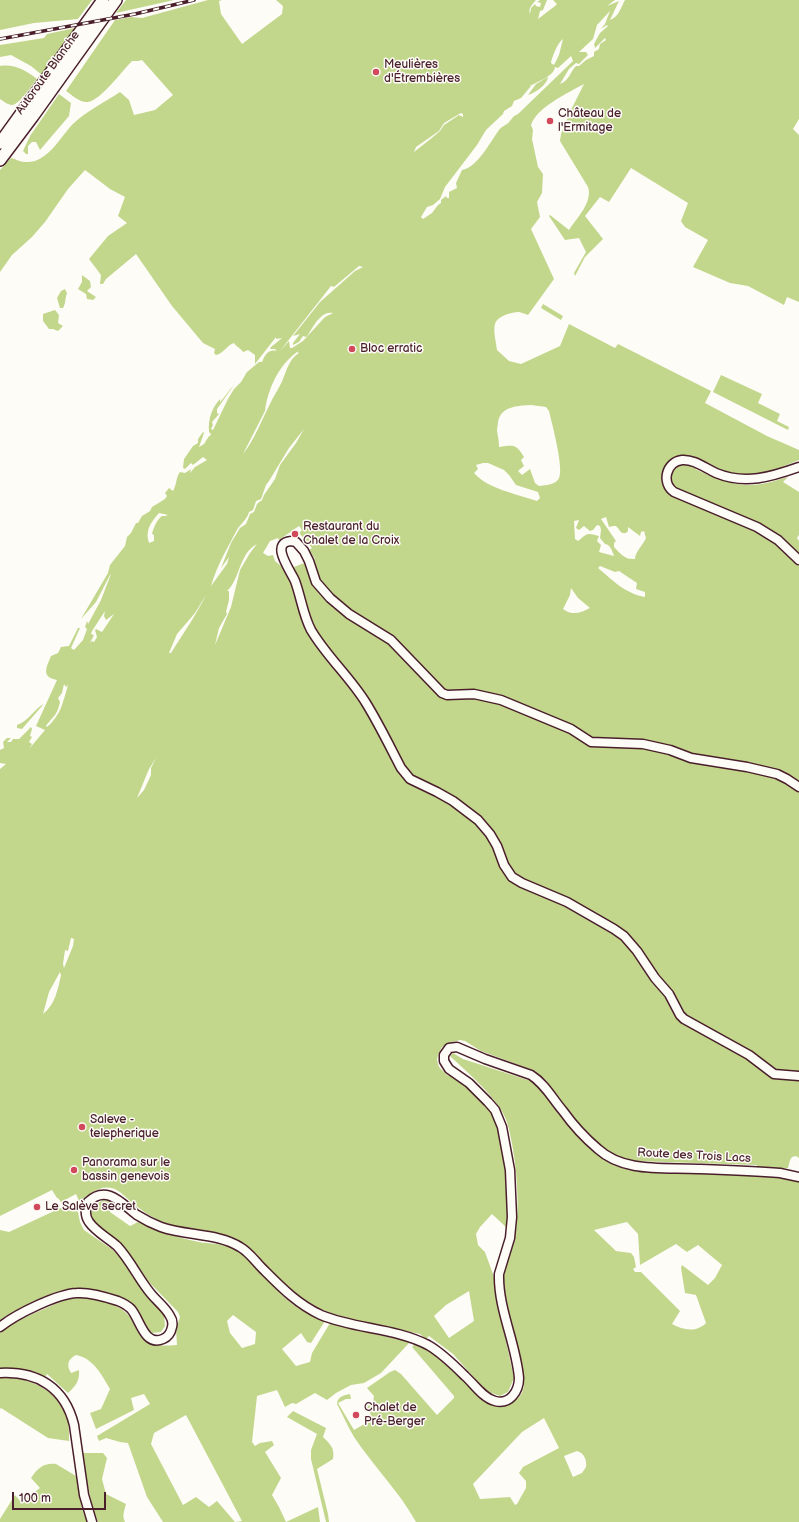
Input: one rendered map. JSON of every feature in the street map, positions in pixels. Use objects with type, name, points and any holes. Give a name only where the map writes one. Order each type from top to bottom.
[{"type":"highway","name":"Autoroute Blanche","points":[[0,143],[103,0]]},
{"type":"highway","name":"Autoroute Blanche","points":[[0,160],[116,0]]},
{"type":"street","points":[[799,467],[766,478],[744,479],[726,476],[693,462],[683,460],[676,462],[670,467],[666,479],[669,487],[674,492],[757,527],[778,540],[799,560]]},
{"type":"street","points":[[799,787],[787,779],[773,773],[748,767],[691,758],[670,750],[643,744],[593,742],[571,729],[501,700],[474,694],[447,695],[442,693],[391,640],[349,614],[322,591],[314,578],[309,560],[298,545],[291,541],[286,542],[282,546],[282,556],[295,581],[312,630],[328,654],[365,701],[401,768],[408,777],[453,801],[478,820],[490,834],[504,865],[512,877],[522,883],[567,902],[624,936],[637,951],[655,978],[669,994],[680,1015],[684,1019],[749,1055],[774,1074],[799,1076]]},
{"type":"street","name":"Route des Trois Lacs","points":[[0,1327],[18,1315],[56,1298],[67,1294],[80,1293],[112,1299],[124,1304],[132,1310],[145,1334],[151,1339],[160,1340],[168,1335],[172,1325],[170,1314],[153,1296],[125,1256],[89,1221],[86,1210],[88,1202],[98,1196],[107,1195],[116,1198],[142,1217],[162,1227],[222,1239],[239,1246],[246,1251],[283,1290],[307,1307],[329,1318],[394,1333],[416,1340],[427,1345],[454,1365],[488,1398],[495,1401],[504,1401],[510,1398],[518,1389],[519,1380],[499,1281],[499,1274],[512,1227],[513,1203],[510,1170],[502,1127],[496,1114],[479,1092],[445,1064],[443,1057],[446,1050],[453,1047],[463,1048],[486,1059],[531,1075],[537,1079],[542,1083],[563,1112],[597,1149],[605,1156],[616,1161],[648,1167],[780,1173],[799,1177]]},
{"type":"street","points":[[0,1373],[21,1374],[43,1381],[58,1392],[66,1403],[74,1425],[84,1495],[92,1522]]},
{"type":"green space","points":[[0,0],[92,0],[78,19],[34,23],[0,30]]},
{"type":"green space","points":[[126,0],[174,0],[116,13]]},
{"type":"green space","points":[[208,0],[222,0],[219,1],[221,14],[242,44],[282,14],[283,6],[276,0],[536,0],[530,8],[530,14],[531,8],[535,4],[536,6],[540,7],[541,3],[537,2],[540,0],[547,0],[543,10],[540,11],[538,19],[557,4],[553,0],[615,0],[607,6],[619,1],[610,20],[616,17],[625,0],[799,0],[799,119],[793,129],[799,135],[799,302],[787,297],[784,305],[748,286],[730,283],[693,267],[708,240],[685,227],[681,221],[688,203],[631,168],[609,202],[600,197],[585,216],[603,239],[585,257],[575,276],[574,273],[586,252],[579,238],[565,240],[549,216],[550,215],[569,230],[583,210],[588,198],[588,187],[560,141],[561,134],[569,114],[584,84],[546,106],[534,118],[531,125],[533,130],[532,139],[538,167],[543,174],[542,193],[537,202],[540,217],[531,229],[554,279],[528,315],[519,312],[505,315],[496,321],[494,330],[497,350],[509,361],[521,364],[560,346],[569,324],[615,348],[618,344],[711,391],[705,403],[767,436],[799,450],[799,460],[782,467],[782,470],[761,475],[752,476],[734,474],[705,463],[695,469],[727,482],[744,485],[764,483],[788,477],[783,482],[799,492],[799,535],[797,538],[799,541],[799,1158],[796,1156],[792,1157],[788,1168],[757,1168],[757,1165],[634,1161],[617,1157],[600,1147],[566,1109],[547,1082],[535,1071],[481,1051],[465,1041],[460,1040],[442,1047],[437,1060],[439,1067],[447,1075],[454,1077],[472,1089],[491,1111],[496,1121],[502,1149],[506,1175],[508,1210],[507,1228],[492,1214],[480,1227],[476,1234],[478,1245],[485,1252],[494,1277],[499,1309],[514,1378],[508,1392],[500,1396],[486,1391],[453,1354],[429,1336],[426,1339],[420,1334],[348,1319],[320,1309],[293,1293],[251,1249],[240,1242],[217,1234],[168,1224],[156,1219],[115,1189],[107,1187],[98,1189],[79,1201],[76,1194],[61,1202],[52,1190],[0,1216],[0,769],[6,764],[0,763],[0,750],[4,748],[3,742],[7,738],[11,738],[7,742],[11,742],[13,739],[19,739],[31,727],[32,729],[30,736],[32,737],[29,742],[32,744],[29,749],[45,730],[36,726],[57,680],[49,677],[46,671],[51,656],[58,653],[61,647],[69,646],[78,628],[80,628],[71,648],[74,650],[83,640],[87,629],[85,627],[87,621],[88,624],[101,600],[111,574],[96,602],[81,619],[108,573],[110,565],[125,546],[127,537],[131,533],[136,523],[138,523],[142,516],[150,511],[152,507],[165,499],[167,496],[165,493],[169,488],[173,491],[180,472],[185,473],[191,469],[190,473],[195,467],[207,460],[203,457],[193,465],[191,463],[185,469],[183,468],[184,459],[193,446],[198,443],[198,439],[203,432],[204,433],[199,447],[204,444],[211,434],[209,432],[210,418],[217,402],[220,399],[220,402],[234,385],[217,409],[217,413],[219,414],[212,422],[213,425],[211,429],[213,430],[234,389],[241,382],[247,372],[259,362],[262,362],[267,353],[277,351],[275,349],[270,349],[282,338],[276,339],[276,337],[255,364],[255,355],[248,350],[243,352],[234,343],[216,355],[214,353],[215,349],[203,343],[172,306],[136,254],[106,279],[103,284],[100,284],[101,275],[89,259],[108,236],[127,223],[118,216],[125,197],[110,189],[85,170],[68,189],[45,222],[32,237],[12,255],[0,272],[0,170],[11,158],[25,162],[41,158],[53,148],[69,128],[79,119],[120,92],[129,100],[134,115],[155,110],[173,95],[142,60],[132,61],[105,91],[93,100],[88,102],[82,101],[66,91],[115,20],[131,17],[142,18]],"holes":[[[610,11],[605,24],[601,29],[607,25],[608,26],[600,33],[594,44],[595,48],[605,38],[606,40],[600,44],[599,49],[594,52],[594,56],[579,66],[576,66],[567,79],[560,84],[569,69],[576,63],[579,64],[588,55],[586,52],[579,52],[593,39],[597,25]],[[563,39],[559,55],[554,65],[551,63],[559,43]],[[571,56],[573,61],[518,114],[500,129],[488,147],[473,164],[462,170],[456,183],[457,188],[449,192],[449,198],[446,196],[441,200],[441,203],[432,213],[423,219],[421,217],[427,207],[433,205],[440,199],[445,187],[477,145],[486,130],[503,114],[504,111],[512,106],[514,101],[521,98],[531,86],[530,85],[542,80],[552,73],[555,67],[558,68]],[[461,113],[463,114],[463,117],[459,115],[444,125],[440,131],[414,152],[416,147],[439,131],[444,123]],[[359,266],[363,267],[355,271],[320,302],[293,336],[300,334],[293,345],[299,342],[303,336],[306,337],[315,323],[322,316],[333,313],[325,317],[303,341],[292,348],[290,348],[289,341],[280,351],[331,286],[334,287]],[[297,352],[299,353],[289,364],[282,382],[243,454],[265,411],[271,386],[279,371],[290,358]],[[531,405],[546,407],[549,411],[560,465],[559,478],[556,482],[539,486],[535,483],[530,469],[522,475],[518,471],[524,466],[521,460],[524,457],[517,448],[514,446],[499,447],[497,431],[498,422],[502,413],[510,408]],[[304,429],[280,465],[275,479],[262,500],[257,504],[254,512],[250,514],[246,524],[240,528],[231,543],[221,568],[229,557],[227,564],[211,586],[213,578],[238,528],[246,519],[249,512],[253,510],[256,501],[261,499],[266,485],[289,448]],[[488,463],[504,470],[516,485],[538,492],[540,498],[537,501],[495,487],[480,479],[474,473],[478,469],[476,465]],[[159,513],[168,515],[162,516],[158,519],[152,534],[154,535],[154,541],[149,543],[149,527]],[[606,517],[609,527],[616,526],[622,533],[626,533],[628,531],[628,527],[640,536],[641,532],[644,531],[646,538],[636,554],[635,559],[626,557],[614,547],[614,543],[616,541],[601,519]],[[579,520],[576,528],[579,530],[584,526],[590,531],[597,525],[600,526],[600,538],[610,547],[614,556],[599,552],[601,545],[597,541],[599,536],[592,534],[585,535],[578,541],[575,539],[574,521]],[[299,526],[302,530],[299,533],[312,548],[309,550],[315,559],[286,570],[275,561],[273,555],[268,556],[263,553],[270,541],[278,538],[279,540]],[[257,544],[240,570],[231,607],[215,645],[219,628],[227,614],[226,612],[229,600],[229,591],[227,591],[235,580],[243,560],[251,548]],[[600,566],[615,572],[619,571],[637,583],[636,589],[645,592],[645,597],[631,593],[598,568]],[[571,588],[578,598],[590,608],[580,612],[570,612],[563,609],[570,595]],[[206,595],[171,653],[169,653],[177,634],[195,613]],[[105,611],[104,616],[106,620],[114,614],[102,632],[96,629],[95,630],[97,637],[94,642],[92,641],[90,643],[94,635],[91,634],[92,631]],[[64,684],[66,687],[68,685],[63,703],[55,718],[47,727],[46,726],[56,713],[60,702],[58,698],[62,693]],[[156,758],[151,768],[151,775],[144,790],[137,798],[149,769]],[[71,938],[74,939],[73,946],[64,968],[63,964],[65,950],[68,951]],[[60,972],[61,975],[57,991],[47,1010],[43,1014],[49,992]],[[469,1291],[474,1321],[449,1338],[434,1316],[446,1305]]]},
{"type":"green space","points":[[75,28],[42,75],[31,66],[11,55],[0,57],[0,45],[44,38],[47,34]]},
{"type":"green space","points":[[0,66],[20,68],[37,79],[22,98],[15,104],[12,105],[6,103],[0,99]]},
{"type":"green space","points":[[548,77],[540,88],[528,95],[536,84]]},
{"type":"green space","points":[[59,94],[71,103],[69,116],[40,150],[36,142],[32,142],[28,146],[28,154],[26,154],[23,151],[30,136]]},
{"type":"green space","points":[[82,275],[90,281],[91,287],[87,291],[96,297],[93,300],[87,299],[86,294],[78,289],[82,282]]},
{"type":"green space","points":[[65,289],[67,293],[65,304],[63,308],[60,308],[57,298],[61,291]]},
{"type":"green space","points":[[543,304],[563,316],[561,320],[541,308]]},
{"type":"green space","points":[[55,310],[59,315],[58,323],[63,326],[58,331],[49,329],[43,321],[43,314]]},
{"type":"green space","points":[[721,375],[762,394],[758,403],[780,414],[777,421],[789,427],[788,430],[713,392]]},
{"type":"green space","points":[[43,704],[22,729],[17,728],[17,725],[24,721]]},
{"type":"green space","points":[[453,1053],[463,1059],[534,1082],[567,1123],[595,1153],[614,1164],[635,1169],[788,1178],[799,1182],[799,1522],[416,1522],[394,1489],[354,1437],[337,1404],[338,1400],[343,1396],[350,1394],[351,1399],[346,1399],[338,1403],[354,1430],[373,1419],[367,1407],[373,1402],[374,1396],[367,1388],[395,1370],[401,1374],[437,1415],[454,1398],[454,1396],[412,1347],[416,1343],[451,1367],[483,1401],[495,1406],[513,1402],[521,1395],[524,1385],[522,1366],[515,1343],[504,1286],[504,1273],[515,1237],[518,1210],[517,1179],[510,1135],[507,1122],[498,1105],[474,1078],[450,1056]],"holes":[[[627,1222],[638,1234],[640,1265],[676,1244],[687,1252],[698,1245],[722,1265],[715,1278],[708,1285],[682,1265],[681,1268],[685,1293],[696,1295],[706,1323],[698,1328],[689,1330],[672,1324],[680,1311],[641,1272],[635,1272],[633,1269],[636,1267],[634,1257],[631,1253],[616,1251],[594,1230]],[[544,1418],[559,1448],[523,1467],[519,1473],[526,1481],[526,1488],[517,1504],[515,1505],[510,1497],[480,1499],[473,1484],[522,1432]],[[577,1451],[582,1453],[586,1464],[586,1467],[582,1473],[573,1477],[564,1456]]]},
{"type":"green space","points":[[103,1200],[112,1202],[110,1212],[130,1226],[138,1222],[183,1238],[199,1242],[224,1245],[239,1252],[259,1270],[287,1300],[303,1311],[325,1321],[311,1343],[307,1342],[301,1333],[282,1349],[296,1366],[310,1362],[312,1353],[330,1323],[410,1342],[381,1373],[364,1383],[351,1385],[327,1400],[315,1393],[296,1404],[292,1403],[285,1407],[277,1390],[257,1396],[252,1442],[255,1446],[260,1443],[272,1441],[274,1445],[265,1452],[281,1478],[272,1495],[286,1522],[235,1522],[163,1522],[147,1497],[128,1443],[106,1438],[99,1441],[97,1436],[150,1404],[144,1394],[131,1398],[134,1410],[96,1429],[90,1413],[101,1409],[110,1389],[104,1378],[92,1363],[76,1355],[71,1358],[68,1365],[71,1373],[79,1370],[79,1377],[77,1383],[68,1393],[47,1374],[45,1377],[23,1370],[0,1368],[0,1333],[4,1329],[62,1301],[77,1298],[94,1299],[122,1309],[132,1320],[143,1339],[152,1344],[163,1346],[177,1345],[176,1329],[180,1317],[178,1312],[149,1282],[125,1249],[92,1219],[92,1207]],"holes":[[[233,1315],[256,1332],[255,1344],[242,1348],[230,1333],[227,1321]],[[186,1415],[242,1521],[235,1522],[217,1501],[209,1507],[196,1497],[183,1505],[151,1444],[154,1433]]]},
{"type":"green space","points":[[65,1206],[77,1207],[80,1222],[84,1230],[113,1250],[122,1260],[145,1293],[164,1315],[165,1326],[161,1332],[152,1333],[134,1305],[128,1301],[112,1295],[80,1288],[67,1289],[47,1295],[16,1310],[0,1320],[0,1230],[9,1232]]},
{"type":"green space","points":[[0,1378],[21,1379],[31,1382],[50,1393],[58,1400],[68,1419],[69,1441],[48,1438],[1,1408],[0,1409]]},
{"type":"green space","points":[[293,1411],[326,1428],[323,1437],[333,1449],[333,1459],[317,1469],[329,1522],[326,1522],[311,1459],[311,1450],[317,1434],[287,1417]]},
{"type":"green space","points":[[81,1453],[103,1453],[107,1458],[102,1479],[106,1494],[126,1504],[123,1516],[125,1522],[98,1522],[93,1510]]},
{"type":"green space","points":[[56,1464],[76,1476],[82,1509],[87,1522],[0,1522],[0,1519],[15,1495],[21,1502],[40,1488],[31,1478],[36,1471],[44,1465]]},
{"type":"green space","points":[[318,1507],[320,1522],[286,1522]]},
{"type":"railway","points":[[0,39],[135,14],[194,0]]},
{"type":"place","name":"Meulières d'Étrembières","points":[[376,72]]},
{"type":"place","name":"Château de l'Ermitage","points":[[550,121]]},
{"type":"place","name":"Bloc erratic","points":[[352,349]]},
{"type":"place","name":"Restaurant du Chalet de la Croix","points":[[295,534]]},
{"type":"place","name":"Saleve - telepherique","points":[[82,1127]]},
{"type":"place","name":"Panorama sur le bassin genevois","points":[[74,1170]]},
{"type":"place","name":"Le Salève secret","points":[[37,1207]]},
{"type":"place","name":"Chalet de Pré-Berger","points":[[356,1415]]}]
